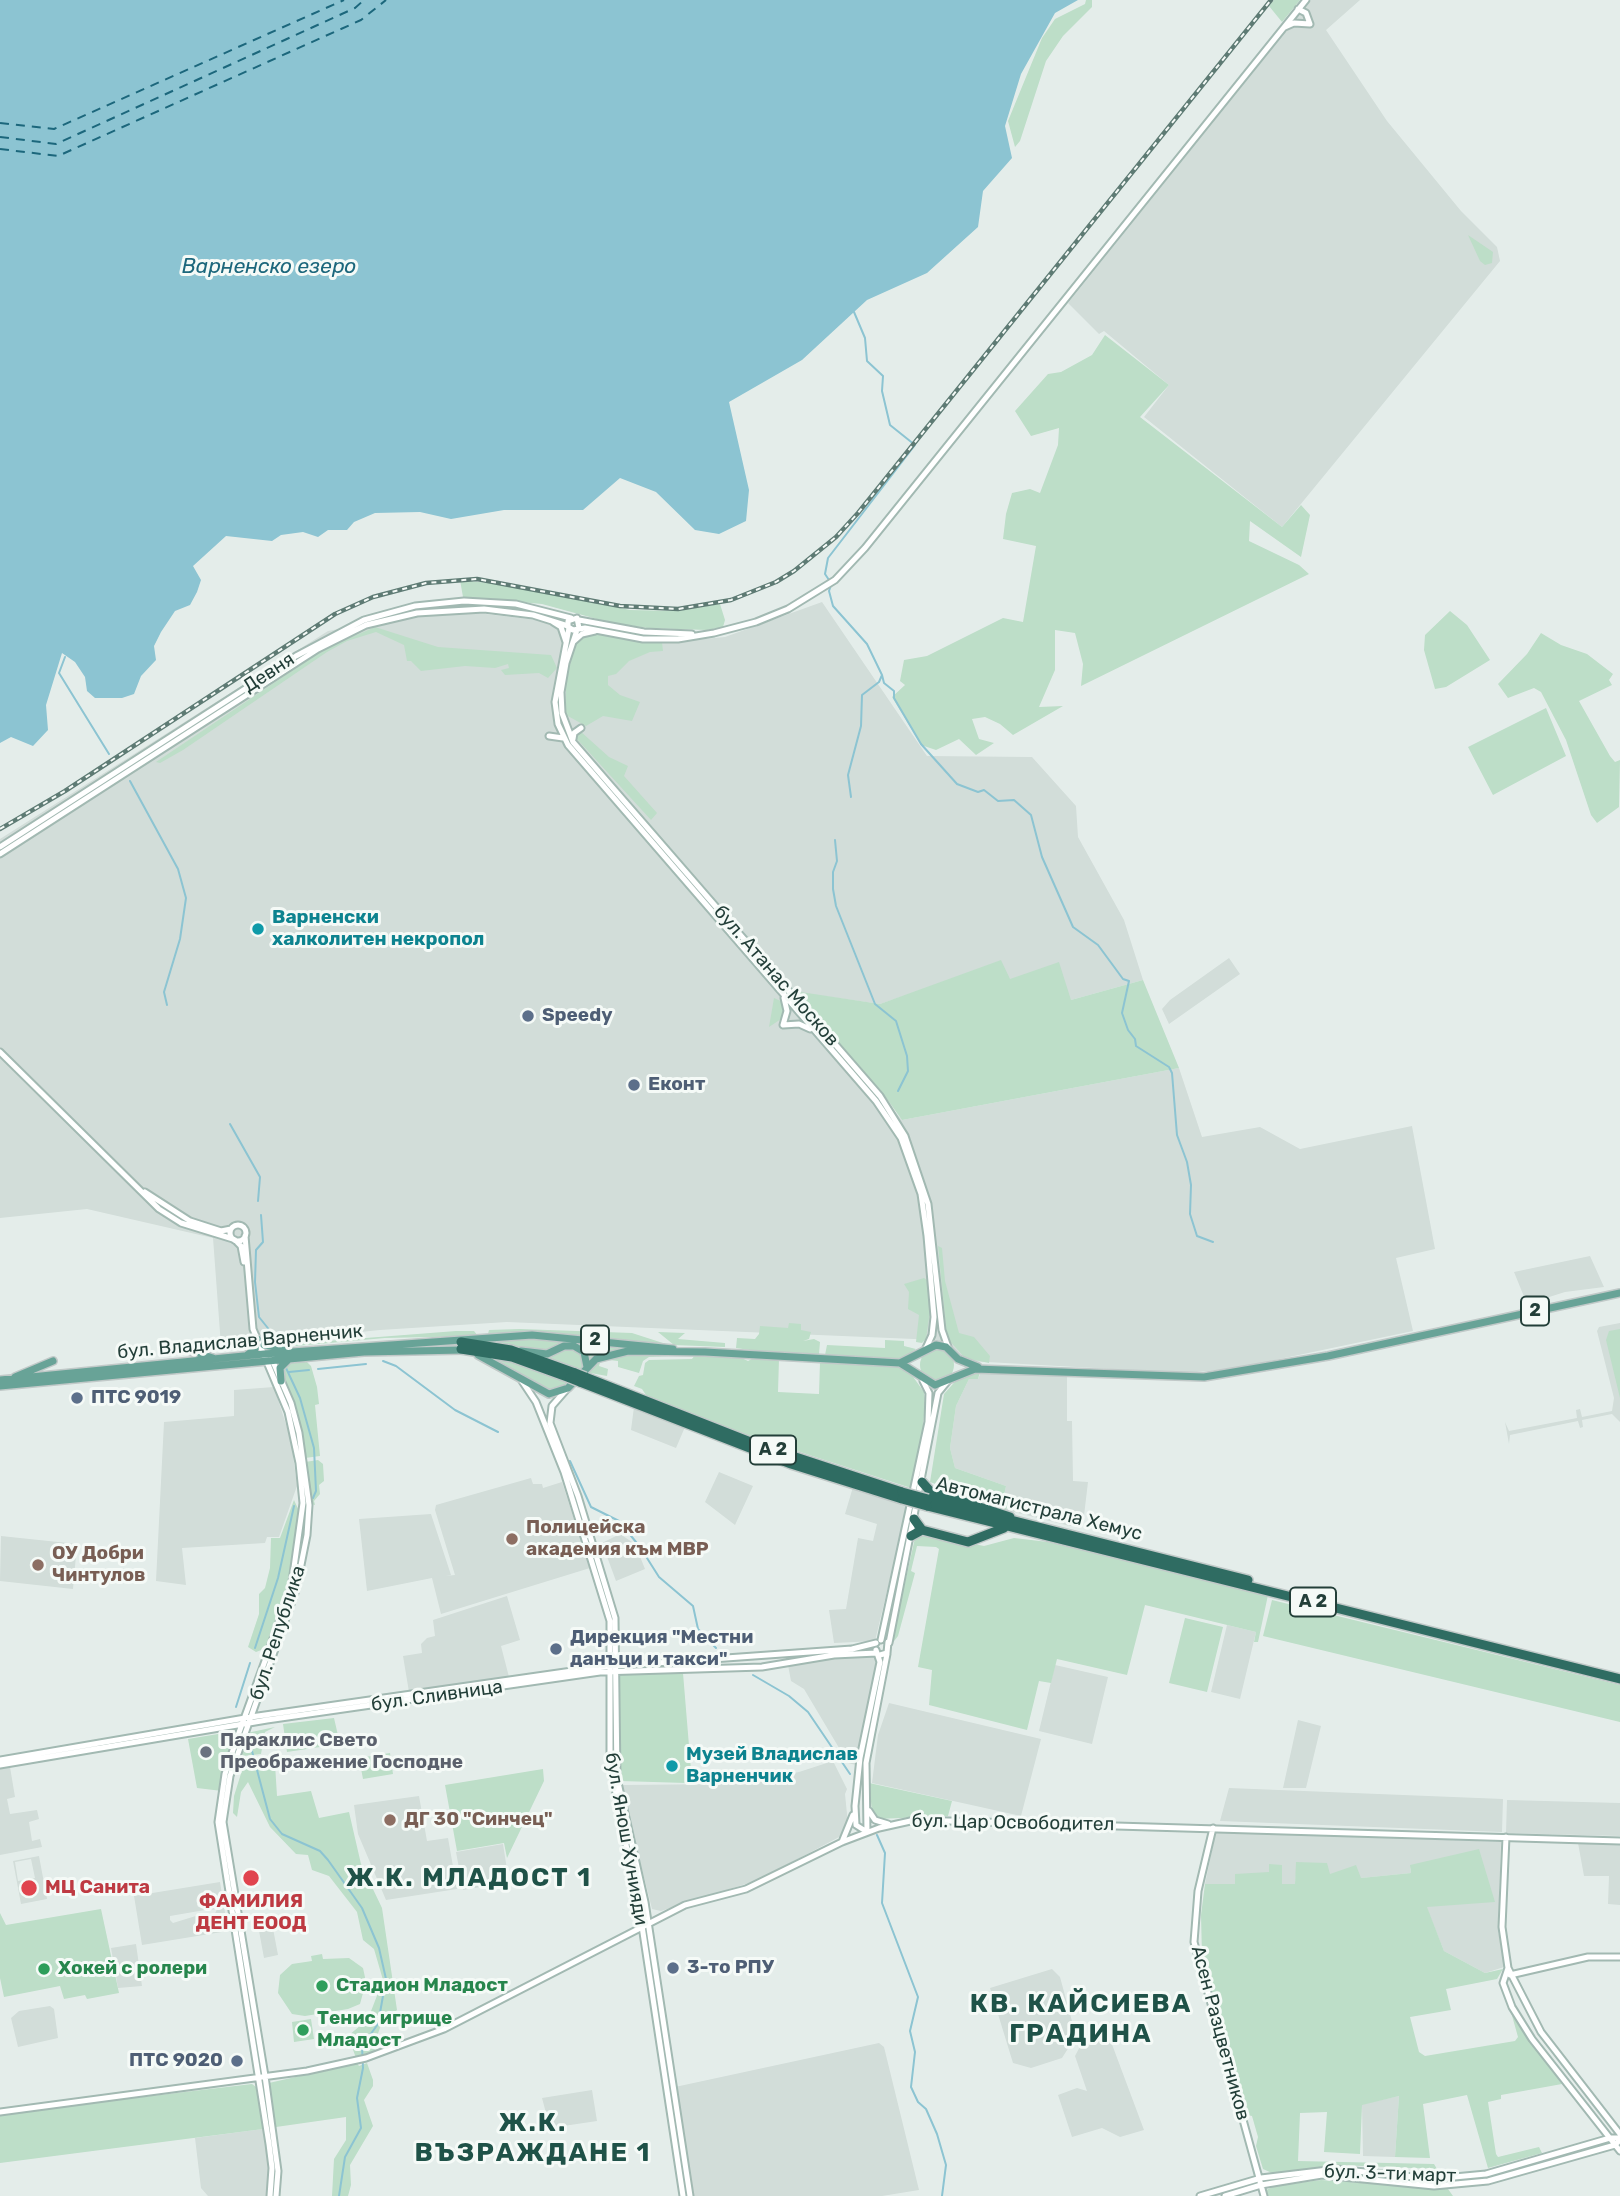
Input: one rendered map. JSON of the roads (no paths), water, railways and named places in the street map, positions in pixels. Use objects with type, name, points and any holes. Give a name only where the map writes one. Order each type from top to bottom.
[{"type":"highway","name":"Автомагистрала Хемус","points":[[461,1346],[511,1350],[577,1378]]},
{"type":"highway","name":"Автомагистрала Хемус","points":[[461,1346],[512,1357],[577,1378],[753,1443],[974,1519],[1620,1679]]},
{"type":"highway","points":[[922,1482],[930,1491],[1003,1512],[1020,1523]]},
{"type":"highway","name":"Автомагистрала Хемус","points":[[928,1503],[1020,1523],[1620,1672]]},
{"type":"highway","points":[[914,1519],[922,1530],[968,1542],[1005,1527]]},
{"type":"highway","points":[[974,1519],[979,1527],[979,1539]]},
{"type":"highway","points":[[911,1536],[922,1530]]},
{"type":"main road","points":[[575,619],[578,629],[661,639],[703,635],[767,618],[788,609],[830,583],[865,548],[1306,0]]},
{"type":"main road","points":[[1306,0],[1309,21]]},
{"type":"main road","points":[[1298,9],[1309,21]]},
{"type":"main road","points":[[1283,28],[1309,21]]},
{"type":"main road","name":"Девня","points":[[0,847],[296,656],[364,620],[415,606],[464,601],[516,604],[644,632],[703,635]]},
{"type":"main road","name":"Девня","points":[[0,854],[300,661],[350,632],[393,618],[439,610],[497,610],[544,617],[578,629]]},
{"type":"main road","points":[[544,617],[561,627],[569,644],[586,632],[601,631]]},
{"type":"main road","points":[[568,627],[575,619]]},
{"type":"main road","name":"бул. Атанас Москов","points":[[568,627],[569,644],[561,703],[565,727],[573,742],[886,1105],[916,1160],[928,1204],[934,1317],[933,1335],[923,1351]]},
{"type":"main road","name":"бул. Атанас Москов","points":[[578,629],[569,644],[555,702],[558,724],[564,739],[674,872],[876,1101],[901,1138],[920,1195],[930,1243],[942,1330],[952,1353]]},
{"type":"main road","points":[[573,742],[574,733],[580,728]]},
{"type":"main road","points":[[549,736],[564,739]]},
{"type":"main road","points":[[783,995],[787,1012],[783,1025],[799,1024],[815,1031]]},
{"type":"main road","points":[[0,1052],[124,1174],[176,1220],[234,1239],[245,1236],[241,1226],[221,1231],[179,1217],[124,1174]]},
{"type":"main road","name":"бул. Република","points":[[231,1229],[234,1239],[241,1246],[248,1276]]},
{"type":"main road","name":"бул. Република","points":[[245,1236],[253,1324],[257,1339],[281,1381],[293,1411],[305,1462],[309,1505],[307,1535],[296,1590],[256,1703],[237,1738],[220,1798],[218,1831],[278,2171],[276,2196]]},
{"type":"main road","name":"2","points":[[921,1378],[935,1385],[949,1381],[964,1371],[985,1369],[1140,1377],[1218,1376],[1620,1293]]},
{"type":"main road","name":"бул. Република","points":[[253,1324],[264,1345],[294,1435],[300,1469],[302,1522],[288,1600],[230,1776],[223,1830],[262,2077],[272,2168],[270,2196]]},
{"type":"main road","name":"бул. Владислав Варненчик","points":[[0,1380],[245,1356],[289,1359],[461,1346],[483,1338],[554,1336],[705,1352]]},
{"type":"main road","points":[[245,1356],[255,1349],[257,1339]]},
{"type":"main road","points":[[264,1345],[305,1351]]},
{"type":"main road","name":"2","points":[[461,1346],[487,1358],[546,1394],[577,1378],[596,1359],[614,1352],[705,1352],[900,1363],[941,1345],[985,1369]]},
{"type":"main road","name":"бул. Владислав Варненчик","points":[[0,1386],[305,1351],[461,1346]]},
{"type":"main road","points":[[511,1350],[544,1354],[564,1346],[574,1346],[585,1355],[577,1378]]},
{"type":"main road","points":[[185,1349],[217,1359]]},
{"type":"main road","points":[[855,1806],[858,1828],[867,1832],[866,1763],[881,1654],[879,1642],[928,1422],[929,1394],[916,1364],[923,1351]]},
{"type":"main road","points":[[842,1842],[850,1829],[855,1806],[881,1654],[889,1643],[938,1393],[957,1366],[952,1353]]},
{"type":"main road","points":[[281,1381],[280,1368],[289,1359]]},
{"type":"main road","points":[[10,1379],[53,1361]]},
{"type":"main road","points":[[900,1363],[921,1378]]},
{"type":"main road","name":"бул. Янош Хунияди","points":[[515,1374],[536,1402],[581,1524],[610,1621],[617,1778],[645,1902],[645,1947],[683,2196]]},
{"type":"main road","name":"бул. Янош Хунияди","points":[[577,1378],[552,1406],[550,1423],[578,1496],[615,1618],[610,1763],[645,1924],[690,2196]]},
{"type":"main road","points":[[879,1642],[889,1643]]},
{"type":"main road","name":"бул. Сливница","points":[[0,1762],[225,1727],[272,1714],[612,1668],[757,1654],[852,1649],[879,1642]]},
{"type":"main road","points":[[772,1666],[768,1657],[777,1653]]},
{"type":"main road","points":[[753,1668],[763,1660],[757,1654]]},
{"type":"main road","name":"бул. Сливница","points":[[0,1762],[246,1721],[612,1668],[753,1668],[834,1654],[881,1654]]},
{"type":"main road","points":[[256,1703],[260,1712],[272,1714]]},
{"type":"main road","points":[[225,1727],[233,1730],[237,1738]]},
{"type":"main road","points":[[867,1804],[875,1820],[891,1824]]},
{"type":"main road","points":[[855,1820],[860,1825],[868,1819]]},
{"type":"main road","name":"бул. Цар Освободител","points":[[0,2112],[262,2077],[366,2058],[444,2029],[668,1913],[755,1886],[842,1842],[891,1824],[942,1819],[1620,1841]]},
{"type":"main road","name":"Асен Разцветников","points":[[1213,1828],[1196,1903],[1195,1942],[1264,2196]]},
{"type":"main road","points":[[1506,1837],[1502,1927],[1508,1969],[1541,2032],[1619,2139],[1620,2151]]},
{"type":"main road","points":[[645,1902],[654,1913],[668,1913]]},
{"type":"main road","points":[[628,1934],[639,1935],[645,1947]]},
{"type":"main road","points":[[1503,1978],[1588,1957],[1620,1957]]},
{"type":"main road","points":[[1508,1969],[1503,1978],[1512,2007],[1532,2039],[1610,2138],[1619,2139]]},
{"type":"main road","points":[[1599,2142],[1602,2128]]},
{"type":"main road","name":"бул. 3-ти март","points":[[1200,2196],[1261,2181],[1336,2169],[1453,2179],[1498,2172],[1610,2138]]},
{"type":"main road","name":"бул. 3-ти март","points":[[1225,2196],[1261,2181],[1322,2175],[1434,2186],[1488,2181],[1619,2139]]},
{"type":"water","name":"Варненско езеро","points":[[0,0],[1078,0],[1055,13],[1021,74],[1005,126],[1012,158],[983,191],[978,227],[927,273],[867,300],[802,360],[729,402],[749,490],[746,521],[719,534],[695,530],[656,492],[620,478],[583,510],[504,510],[451,519],[420,512],[375,513],[354,522],[347,530],[328,530],[318,537],[303,532],[281,535],[272,541],[226,536],[193,566],[201,580],[197,592],[190,605],[175,611],[161,632],[154,646],[156,660],[141,676],[134,694],[122,698],[95,698],[87,691],[85,677],[75,662],[62,653],[46,705],[48,730],[33,746],[11,737],[0,743]]},
{"type":"waterway","points":[[829,580],[825,574],[828,558],[915,445],[890,425],[882,391],[883,376],[867,361],[865,338],[854,312]]},
{"type":"waterway","points":[[831,585],[829,591],[833,606],[867,644],[882,675],[879,682],[862,695],[861,726],[848,775],[851,797]]},
{"type":"waterway","points":[[65,657],[59,673],[109,754]]},
{"type":"waterway","points":[[882,675],[884,683],[894,691],[894,698],[921,744],[957,784],[978,792],[984,790],[998,801],[1014,800],[1031,815],[1042,857],[1073,927],[1098,945],[1123,979],[1129,981],[1122,1013],[1136,1046],[1169,1067],[1172,1073],[1177,1135],[1187,1162],[1191,1185],[1190,1214],[1197,1236],[1213,1242]]},
{"type":"waterway","points":[[130,781],[178,869],[186,898],[180,939],[164,992],[167,1005]]},
{"type":"waterway","points":[[835,840],[837,861],[833,872],[833,889],[836,906],[875,1004],[896,1021],[907,1056],[908,1071],[898,1091]]},
{"type":"waterway","points":[[230,1124],[260,1177],[258,1201]]},
{"type":"waterway","points":[[261,1215],[263,1242],[256,1250],[255,1282],[259,1317],[271,1332]]},
{"type":"waterway","points":[[383,1361],[396,1366],[455,1410],[498,1432]]},
{"type":"waterway","points":[[318,1369],[366,1364]]},
{"type":"waterway","points":[[286,1368],[300,1398],[314,1448],[316,1491],[313,1498]]},
{"type":"waterway","points":[[289,1372],[309,1370]]},
{"type":"waterway","points":[[570,1461],[591,1507],[619,1521],[659,1577],[693,1606],[698,1629],[716,1648]]},
{"type":"waterway","points":[[255,1648],[278,1578],[294,1506]]},
{"type":"waterway","points":[[236,1707],[250,1663]]},
{"type":"waterway","points":[[753,1675],[789,1696],[808,1712],[850,1774]]},
{"type":"waterway","points":[[252,1751],[270,1819],[282,1834],[320,1851],[328,1860],[362,1908],[379,1948],[386,1979],[378,2024],[362,2046],[363,2068],[357,2098],[361,2128],[345,2157],[339,2196]]},
{"type":"waterway","points":[[877,1835],[885,1853],[882,1903],[918,1997],[910,2031],[915,2052],[911,2087],[918,2102],[926,2109],[946,2165],[942,2196]]},
{"type":"railway","points":[[0,829],[65,791],[335,614],[373,597],[426,583],[477,579],[620,606],[678,609],[731,600],[776,582],[794,571],[836,537],[858,513],[1271,0]]},
{"type":"place","name":"Варненски халколитен некропол","points":[[258,929]]},
{"type":"place","name":"Speedy","points":[[528,1016]]},
{"type":"place","name":"Еконт","points":[[634,1085]]},
{"type":"place","name":"ПТС 9019","points":[[77,1398]]},
{"type":"place","name":"Полицейска академия към МВР","points":[[512,1539]]},
{"type":"place","name":"ОУ Добри Чинтулов","points":[[38,1565]]},
{"type":"place","name":"Дирекция \"Местни данъци и такси\"","points":[[556,1649]]},
{"type":"place","name":"Параклис Свето Преображение Господне","points":[[206,1752]]},
{"type":"place","name":"Музей Владислав Варненчик","points":[[672,1766]]},
{"type":"place","name":"ДГ 30 \"Синчец\"","points":[[390,1820]]},
{"type":"place","name":"ФАМИЛИЯ ДЕНТ ЕООД","points":[[251,1878]]},
{"type":"place","name":"МЦ Санита","points":[[29,1888]]},
{"type":"place","name":"3-то РПУ","points":[[673,1968]]},
{"type":"place","name":"Хокей с ролери","points":[[44,1969]]},
{"type":"place","name":"Стадион Младост","points":[[322,1986]]},
{"type":"place","name":"Тенис игрище Младост","points":[[303,2030]]},
{"type":"place","name":"ПТС 9020","points":[[237,2061]]},
{"type":"district","name":"Ж.К. МЛАДОСТ 1","points":[[469,1878]]},
{"type":"district","name":"КВ. КАЙСИЕВА ГРАДИНА","points":[[1081,2019]]},
{"type":"district","name":"Ж.К. ВЪЗРАЖДАНЕ 1","points":[[533,2138]]}]
